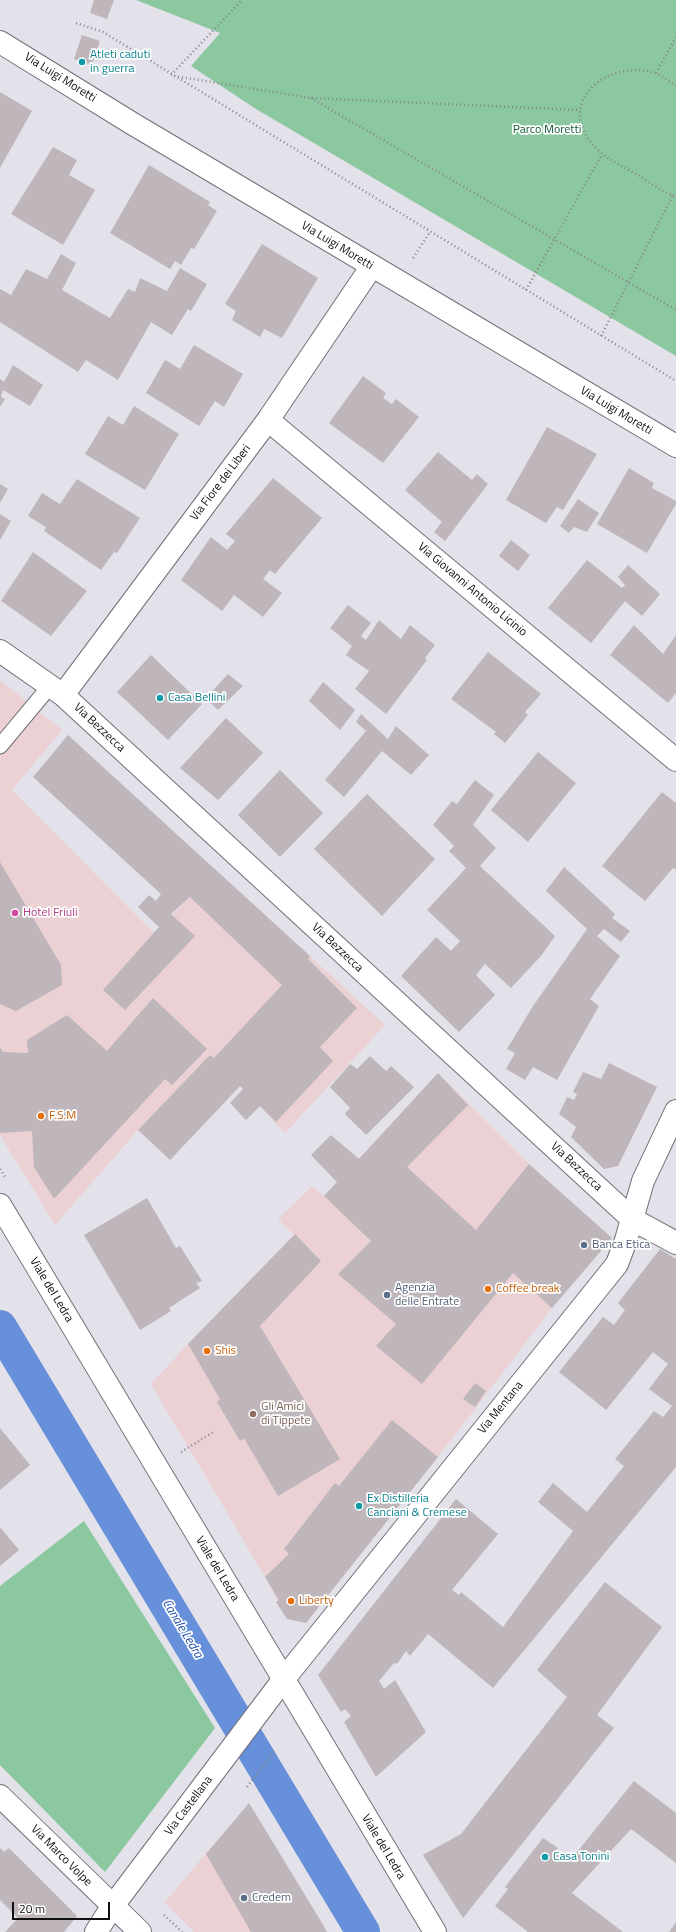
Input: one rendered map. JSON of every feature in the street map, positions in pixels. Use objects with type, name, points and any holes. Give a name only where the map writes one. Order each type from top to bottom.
[{"type":"street","name":"Via Luigi Moretti","points":[[0,42],[133,124],[676,446]]},
{"type":"street","name":"Via Fiore dei Liberi","points":[[57,691],[268,420],[372,266]]},
{"type":"street","name":"Via Giovanni Antonio Licinio","points":[[268,420],[676,760]]},
{"type":"street","name":"Via Bezzecca","points":[[0,651],[57,691],[632,1219],[676,1243]]},
{"type":"street","name":"Via Mentana","points":[[283,1680],[617,1264],[622,1254],[650,1163],[676,1111]]},
{"type":"street","name":"Viale del Ledra","points":[[0,1205],[435,1932]]},
{"type":"street","name":"Via Castellana","points":[[96,1932],[112,1907],[232,1748],[258,1716],[283,1680]]},
{"type":"street","name":"Via Marco Volpe","points":[[0,1796],[112,1907],[140,1932]]},
{"type":"lane","points":[[0,746],[57,691]]},
{"type":"path","points":[[171,76],[242,0]]},
{"type":"path","points":[[76,23],[103,32],[171,76],[676,381]]},
{"type":"path","points":[[656,73],[676,37]]},
{"type":"path","points":[[601,336],[628,282],[675,196],[602,154],[589,139],[582,124],[580,110],[583,100],[591,88],[603,78],[619,72],[634,71],[656,73],[676,86]]},
{"type":"path","points":[[171,76],[311,98],[580,110]]},
{"type":"path","points":[[311,98],[676,310]]},
{"type":"path","points":[[526,290],[553,239],[602,154]]},
{"type":"path","points":[[412,260],[430,232]]},
{"type":"path","points":[[178,1454],[214,1431]]},
{"type":"path","points":[[247,1787],[276,1749]]},
{"type":"path","points":[[161,1911],[182,1932]]},
{"type":"shaded area","points":[[0,680],[62,730],[12,790],[154,933],[190,897],[214,868],[385,1025],[285,1133],[240,1086],[170,1160],[138,1130],[55,1225],[0,1135]]},
{"type":"shaded area","points":[[438,1073],[529,1164],[612,1238],[552,1308],[438,1457],[306,1623],[287,1619],[265,1577],[151,1384],[294,1235],[278,1219],[312,1186],[324,1196]]},
{"type":"shaded area","points":[[249,1803],[327,1932],[194,1932],[165,1902]]},
{"type":"green space","name":"Parco Moretti","points":[[136,0],[676,0],[676,356],[256,109],[191,66],[220,33]]},
{"type":"green space","points":[[84,1521],[215,1728],[105,1872],[0,1765],[0,1586]]},
{"type":"building","points":[[94,0],[114,0],[107,19],[90,13]]},
{"type":"building","points":[[82,35],[100,41],[92,65],[74,59]]},
{"type":"building","points":[[0,92],[32,111],[0,168]]},
{"type":"building","points":[[53,147],[77,160],[69,175],[95,190],[63,245],[11,214]]},
{"type":"building","points":[[149,165],[210,202],[208,205],[217,211],[194,249],[191,248],[181,265],[175,261],[170,269],[110,233]]},
{"type":"building","points":[[262,244],[318,278],[282,338],[264,329],[260,337],[232,320],[236,311],[225,304]]},
{"type":"building","points":[[61,254],[76,263],[62,290],[110,318],[128,289],[135,292],[140,278],[167,291],[180,268],[207,284],[191,311],[188,309],[172,335],[151,322],[118,380],[86,360],[78,372],[0,322],[0,289],[11,295],[26,269],[47,279]]},
{"type":"building","points":[[194,345],[243,374],[224,407],[215,401],[199,426],[146,393],[165,360],[180,369]]},
{"type":"building","points":[[13,365],[43,385],[30,406],[3,390],[1,397],[5,399],[0,407],[0,379],[4,382]]},
{"type":"building","points":[[363,376],[386,393],[383,398],[392,404],[396,399],[419,417],[383,463],[329,423]]},
{"type":"building","points":[[134,406],[179,434],[145,490],[85,454],[108,416],[123,425]]},
{"type":"building","points":[[547,427],[597,454],[563,510],[557,507],[546,523],[506,500]]},
{"type":"building","points":[[438,452],[472,480],[477,474],[488,484],[445,541],[434,532],[442,522],[405,490]]},
{"type":"building","points":[[629,468],[654,483],[652,488],[676,501],[676,504],[647,553],[597,524]]},
{"type":"building","points":[[273,478],[322,518],[275,574],[270,570],[263,579],[282,593],[263,617],[234,595],[222,611],[181,580],[211,537],[227,550],[235,541],[226,534]]},
{"type":"building","points":[[77,479],[140,518],[117,553],[114,552],[101,570],[44,531],[46,527],[28,516],[42,493],[60,504]]},
{"type":"building","points":[[0,484],[8,489],[0,503]]},
{"type":"building","points":[[578,499],[599,513],[587,532],[574,527],[569,533],[560,526]]},
{"type":"building","points":[[0,514],[11,521],[0,540]]},
{"type":"building","points":[[511,540],[530,555],[518,571],[499,556]]},
{"type":"building","points":[[33,552],[87,591],[51,636],[1,601]]},
{"type":"building","points":[[587,560],[622,588],[625,585],[618,577],[628,565],[660,594],[642,616],[625,601],[591,643],[548,608]]},
{"type":"building","points":[[348,605],[371,623],[361,636],[366,640],[379,620],[401,639],[410,625],[435,645],[425,658],[427,660],[386,714],[355,689],[369,671],[346,655],[352,646],[330,628]]},
{"type":"building","points":[[634,625],[663,654],[676,635],[676,693],[668,703],[610,655]]},
{"type":"building","points":[[488,652],[541,694],[525,712],[528,715],[505,743],[494,734],[496,732],[451,699]]},
{"type":"building","name":"Casa Bellini","points":[[151,655],[202,704],[168,740],[117,692]]},
{"type":"building","points":[[228,674],[243,686],[218,710],[206,698]]},
{"type":"building","points":[[323,682],[355,710],[340,730],[309,701]]},
{"type":"building","points":[[361,714],[388,739],[396,726],[429,755],[411,775],[382,751],[344,797],[325,780],[366,731],[356,722]]},
{"type":"building","points":[[226,718],[263,753],[218,800],[180,768]]},
{"type":"building","points":[[68,735],[310,956],[308,959],[357,1008],[320,1047],[333,1061],[276,1122],[260,1106],[246,1120],[230,1103],[243,1089],[240,1086],[170,1160],[138,1130],[210,1055],[214,1058],[282,985],[190,897],[171,914],[195,936],[125,1010],[103,990],[159,927],[138,907],[149,895],[156,901],[161,894],[33,777]]},
{"type":"building","points":[[538,752],[576,783],[528,842],[491,810]]},
{"type":"building","points":[[280,770],[323,813],[280,857],[238,815]]},
{"type":"building","points":[[475,780],[494,795],[473,825],[496,848],[480,866],[555,936],[541,956],[511,988],[485,964],[476,975],[495,995],[459,1032],[401,976],[436,937],[451,951],[460,941],[427,910],[466,868],[449,851],[454,846],[433,825],[452,801],[457,804]]},
{"type":"building","points":[[662,792],[676,803],[676,870],[673,868],[645,901],[602,866]]},
{"type":"building","points":[[367,794],[435,859],[382,916],[314,849]]},
{"type":"building","name":"Hotel Friuli","points":[[0,862],[61,965],[62,985],[16,1011],[0,1004]]},
{"type":"building","points":[[564,867],[615,914],[612,918],[630,931],[621,942],[604,929],[597,936],[620,956],[590,999],[599,1006],[557,1080],[533,1067],[525,1080],[506,1069],[515,1053],[507,1049],[533,1006],[587,929],[546,891]]},
{"type":"building","points":[[153,998],[207,1049],[172,1085],[165,1079],[54,1199],[34,1167],[32,1131],[0,1133],[0,1047],[3,1052],[28,1053],[27,1040],[67,1015],[107,1051]]},
{"type":"building","points":[[370,1056],[386,1071],[391,1066],[414,1087],[366,1135],[345,1114],[350,1108],[330,1087],[350,1064],[357,1069]]},
{"type":"building","points":[[609,1063],[657,1087],[618,1166],[604,1169],[571,1137],[576,1127],[559,1114],[567,1097],[574,1100],[577,1094],[573,1092],[583,1072],[601,1079]]},
{"type":"building","points":[[438,1073],[468,1105],[407,1167],[476,1230],[529,1164],[612,1238],[552,1308],[513,1273],[422,1384],[376,1346],[396,1324],[338,1274],[371,1241],[324,1196],[337,1182],[311,1155],[331,1135],[359,1159]]},
{"type":"building","points":[[147,1198],[176,1248],[180,1246],[202,1281],[196,1283],[200,1288],[169,1308],[171,1311],[140,1330],[84,1235]]},
{"type":"building","points":[[295,1234],[321,1261],[260,1326],[340,1459],[278,1496],[244,1438],[240,1441],[217,1402],[220,1399],[188,1344]]},
{"type":"building","points":[[660,1249],[676,1259],[676,1467],[493,1688],[428,1634],[410,1656],[406,1651],[397,1664],[394,1663],[379,1681],[384,1689],[395,1680],[426,1732],[376,1777],[344,1722],[351,1716],[345,1709],[341,1712],[318,1675],[456,1499],[498,1534],[452,1590],[459,1595],[461,1592],[503,1627],[573,1531],[538,1502],[553,1483],[587,1512],[624,1466],[615,1459],[654,1411],[663,1417],[672,1406],[649,1389],[668,1364],[653,1352],[606,1410],[559,1372],[603,1317],[614,1325],[625,1310],[618,1303]]},
{"type":"building","points":[[475,1383],[486,1391],[475,1407],[463,1399]]},
{"type":"building","name":"Ex Distilleria Canciani & Cremese","points":[[392,1420],[438,1457],[306,1623],[287,1619],[276,1602],[279,1600],[265,1577],[289,1554],[284,1549],[335,1483],[339,1486]]},
{"type":"building","points":[[0,1428],[30,1465],[0,1490]]},
{"type":"building","points":[[0,1527],[19,1550],[0,1566]]},
{"type":"building","points":[[605,1582],[662,1627],[597,1715],[614,1728],[463,1918],[423,1855],[461,1834],[567,1697],[537,1670]]},
{"type":"building","name":"Casa Tonini","points":[[634,1781],[676,1813],[676,1863],[631,1829],[572,1893],[623,1932],[528,1932],[495,1906],[508,1889],[505,1887],[543,1838],[558,1848],[555,1852],[569,1862]]},
{"type":"building","points":[[249,1803],[327,1932],[251,1932],[206,1854]]},
{"type":"building","points":[[0,1848],[4,1852],[9,1848],[77,1916],[64,1932],[5,1932],[18,1918],[0,1900]]},
{"type":"building","points":[[676,1922],[676,1932],[669,1932]]},
{"type":"waterway","name":"Canale Ledra","points":[[0,1327],[363,1932]]},
{"type":"place","name":"Atleti caduti in guerra","points":[[82,62]]},
{"type":"place","name":"Casa Bellini","points":[[160,698]]},
{"type":"place","name":"Hotel Friuli","points":[[15,913]]},
{"type":"place","name":"F.S.M","points":[[41,1116]]},
{"type":"place","name":"Banca Etica","points":[[584,1245]]},
{"type":"place","name":"Coffee break","points":[[488,1289]]},
{"type":"place","name":"Agenzia delle Entrate","points":[[387,1295]]},
{"type":"place","name":"Shis","points":[[207,1351]]},
{"type":"place","name":"Gli Amici di Tippete","points":[[253,1414]]},
{"type":"place","name":"Ex Distilleria Canciani & Cremese","points":[[359,1506]]},
{"type":"place","name":"Liberty","points":[[291,1601]]},
{"type":"place","name":"Casa Tonini","points":[[545,1857]]},
{"type":"place","name":"Credem","points":[[244,1898]]}]
